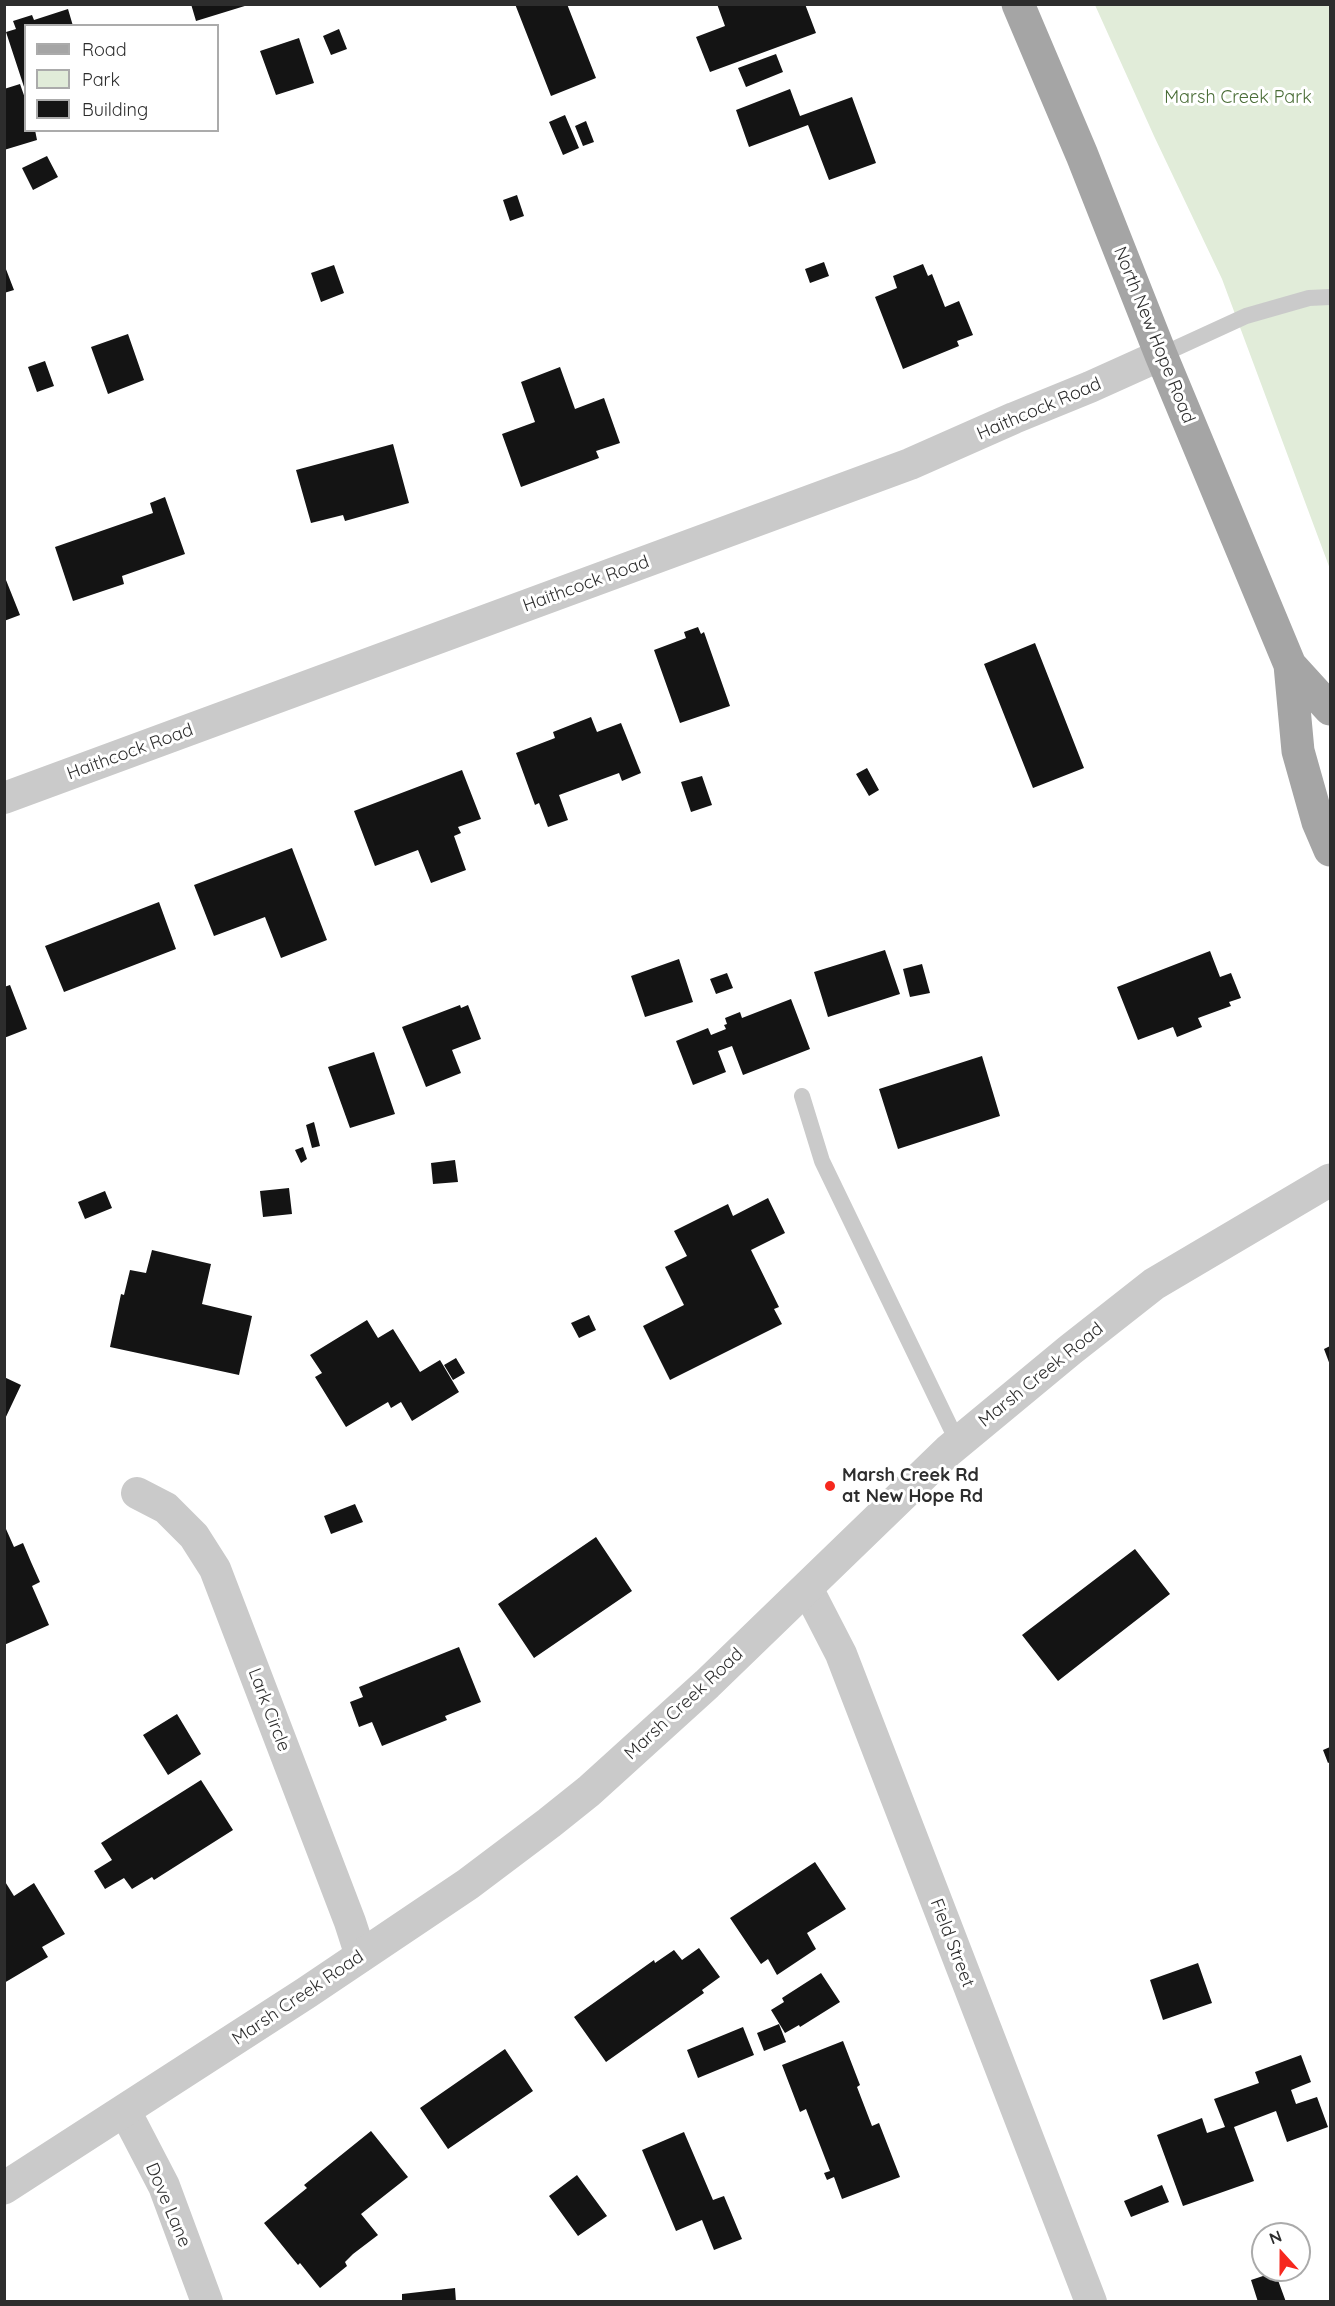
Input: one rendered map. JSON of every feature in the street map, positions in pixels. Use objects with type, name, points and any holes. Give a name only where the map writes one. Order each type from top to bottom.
[{"type":"main road","name":"North New Hope Road","points":[[1018,4],[1082,154],[1161,355],[1290,665],[1298,751],[1318,822],[1330,850]]},
{"type":"main road","name":"North New Hope Road","points":[[1290,665],[1330,709]]},
{"type":"street","name":"Haithcock Road","points":[[4,798],[910,464],[1161,355]]},
{"type":"street","name":"Marsh Creek Road","points":[[4,2188],[125,2111],[468,1884],[589,1791],[707,1684],[958,1443],[1070,1350],[1154,1284],[1330,1180]]},
{"type":"street","name":"Lark Circle","points":[[137,1493],[166,1508],[194,1536],[215,1569],[361,1956]]},
{"type":"street","name":"Field Street","points":[[807,1588],[841,1654],[1090,2301]]},
{"type":"street","name":"Dove Lane","points":[[125,2111],[164,2187],[207,2301]]},
{"type":"lane","points":[[1161,355],[1246,316],[1309,298],[1330,297]]},
{"type":"lane","points":[[802,1096],[822,1161],[958,1443]]},
{"type":"green space","name":"Marsh Creek Park","points":[[1095,5],[1330,5],[1330,569],[1222,279]]},
{"type":"building","points":[[191,4],[248,4],[248,5],[196,21]]},
{"type":"building","points":[[515,4],[567,4],[596,78],[551,96]]},
{"type":"building","points":[[717,4],[805,4],[816,33],[710,72],[696,37],[725,26]]},
{"type":"building","points":[[68,9],[72,24],[24,24],[24,87],[6,32],[16,29],[13,21],[32,15],[34,20]]},
{"type":"building","points":[[339,29],[347,49],[331,55],[323,36]]},
{"type":"building","points":[[299,38],[314,83],[276,95],[260,51]]},
{"type":"building","points":[[776,54],[783,72],[746,87],[738,68]]},
{"type":"building","points":[[20,84],[24,95],[24,132],[35,132],[37,140],[4,150],[4,89]]},
{"type":"building","points":[[790,89],[800,116],[852,97],[876,163],[829,180],[808,125],[749,147],[736,110]]},
{"type":"building","points":[[565,115],[579,148],[563,155],[549,122]]},
{"type":"building","points":[[586,121],[594,142],[583,146],[575,126]]},
{"type":"building","points":[[47,156],[58,177],[33,190],[22,168]]},
{"type":"building","points":[[517,195],[524,216],[510,221],[503,200]]},
{"type":"building","points":[[824,262],[829,276],[810,283],[805,269]]},
{"type":"building","points":[[4,264],[14,290],[4,293]]},
{"type":"building","points":[[923,264],[928,276],[932,274],[945,307],[959,301],[973,335],[957,341],[959,346],[903,369],[875,297],[897,288],[893,276]]},
{"type":"building","points":[[334,265],[344,293],[321,302],[311,273]]},
{"type":"building","points":[[128,334],[144,380],[108,394],[91,347]]},
{"type":"building","points":[[45,361],[54,386],[37,392],[28,367]]},
{"type":"building","points":[[560,367],[575,409],[604,398],[620,443],[596,451],[599,458],[521,487],[502,434],[535,422],[521,382]]},
{"type":"building","points":[[393,444],[409,503],[345,521],[343,515],[311,523],[296,470]]},
{"type":"building","points":[[165,497],[185,554],[122,576],[124,584],[73,601],[55,547],[153,513],[150,503]]},
{"type":"building","points":[[4,575],[20,615],[4,621]]},
{"type":"building","points":[[698,627],[701,634],[704,632],[730,706],[680,723],[654,650],[686,638],[684,632]]},
{"type":"building","points":[[1035,643],[1084,768],[1033,788],[984,664]]},
{"type":"building","points":[[591,717],[597,732],[621,723],[641,773],[622,781],[619,773],[559,795],[568,820],[548,827],[539,803],[535,805],[516,753],[555,738],[553,732]]},
{"type":"building","points":[[867,768],[879,790],[869,796],[856,774]]},
{"type":"building","points":[[462,770],[481,819],[458,827],[461,833],[454,836],[466,870],[431,883],[418,850],[375,866],[354,811]]},
{"type":"building","points":[[702,776],[712,805],[691,812],[681,782]]},
{"type":"building","points":[[292,848],[327,940],[281,958],[265,917],[214,936],[194,885]]},
{"type":"building","points":[[159,902],[176,949],[64,992],[45,946]]},
{"type":"building","points":[[885,950],[900,994],[828,1017],[814,972]]},
{"type":"building","points":[[1210,951],[1220,977],[1231,973],[1241,998],[1229,1002],[1231,1006],[1198,1018],[1202,1027],[1177,1037],[1173,1027],[1138,1040],[1117,987]]},
{"type":"building","points":[[679,959],[693,1002],[645,1017],[631,976]]},
{"type":"building","points":[[922,964],[930,993],[910,997],[903,969]]},
{"type":"building","points":[[727,973],[733,988],[716,994],[710,979]]},
{"type":"building","points":[[10,985],[27,1029],[4,1038],[4,987]]},
{"type":"building","points":[[791,999],[810,1049],[743,1075],[732,1046],[718,1051],[726,1072],[693,1085],[676,1041],[708,1028],[711,1035],[726,1029],[725,1018],[740,1012],[742,1018]]},
{"type":"building","points":[[460,1005],[461,1008],[468,1005],[481,1039],[452,1050],[461,1073],[426,1087],[402,1027]]},
{"type":"building","points":[[374,1052],[395,1114],[350,1128],[328,1067]]},
{"type":"building","points":[[982,1056],[1000,1116],[898,1149],[879,1089]]},
{"type":"building","points":[[314,1122],[320,1146],[312,1148],[306,1125]]},
{"type":"building","points":[[303,1147],[307,1159],[301,1163],[295,1150]]},
{"type":"building","points":[[455,1160],[458,1182],[433,1184],[431,1163]]},
{"type":"building","points":[[289,1188],[292,1214],[263,1217],[260,1191]]},
{"type":"building","points":[[105,1191],[112,1208],[85,1219],[78,1202]]},
{"type":"building","points":[[768,1198],[785,1233],[751,1250],[779,1307],[774,1309],[782,1324],[670,1380],[643,1326],[684,1305],[665,1267],[687,1256],[674,1231],[728,1204],[733,1216]]},
{"type":"building","points":[[152,1250],[211,1264],[202,1304],[252,1316],[239,1375],[110,1347],[121,1294],[124,1295],[130,1270],[146,1273]]},
{"type":"building","points":[[589,1315],[596,1330],[579,1338],[571,1323]]},
{"type":"building","points":[[367,1320],[378,1338],[393,1329],[420,1372],[440,1360],[459,1392],[412,1421],[401,1402],[391,1408],[388,1402],[346,1427],[315,1377],[322,1373],[310,1355]]},
{"type":"building","points":[[1330,1346],[1330,1365],[1324,1349]]},
{"type":"building","points":[[456,1358],[465,1373],[453,1380],[444,1365]]},
{"type":"building","points":[[4,1377],[21,1385],[4,1421]]},
{"type":"building","points":[[355,1504],[363,1522],[331,1534],[324,1516]]},
{"type":"building","points":[[6,1529],[14,1547],[23,1543],[40,1582],[32,1586],[49,1625],[4,1645],[4,1530]]},
{"type":"building","points":[[596,1537],[632,1591],[534,1658],[498,1604]]},
{"type":"building","points":[[1135,1549],[1170,1594],[1058,1681],[1022,1635]]},
{"type":"building","points":[[459,1647],[481,1702],[445,1716],[447,1720],[382,1746],[372,1722],[359,1727],[350,1702],[363,1697],[359,1687]]},
{"type":"building","points":[[177,1714],[201,1754],[168,1775],[143,1735]]},
{"type":"building","points":[[1330,1747],[1330,1762],[1328,1763],[1323,1750]]},
{"type":"building","points":[[201,1780],[233,1830],[154,1880],[152,1877],[132,1889],[124,1878],[105,1889],[94,1871],[112,1860],[101,1843]]},
{"type":"building","points":[[815,1862],[846,1909],[807,1933],[816,1949],[777,1975],[768,1959],[761,1964],[730,1918]]},
{"type":"building","points":[[4,1880],[14,1896],[34,1883],[65,1934],[42,1947],[48,1957],[4,1983]]},
{"type":"building","points":[[699,1948],[720,1977],[702,1990],[704,1993],[606,2062],[574,2017],[654,1960],[655,1963],[674,1950],[682,1960]]},
{"type":"building","points":[[1198,1963],[1212,2003],[1163,2020],[1150,1980]]},
{"type":"building","points":[[821,1973],[840,2002],[800,2027],[799,2025],[785,2033],[771,2010],[784,2002],[782,1998]]},
{"type":"building","points":[[779,2024],[786,2042],[764,2051],[757,2033]]},
{"type":"building","points":[[743,2027],[754,2055],[698,2078],[687,2050]]},
{"type":"building","points":[[843,2041],[860,2085],[857,2087],[872,2126],[879,2123],[900,2177],[842,2199],[834,2177],[827,2180],[824,2173],[830,2171],[806,2109],[800,2112],[782,2065]]},
{"type":"building","points":[[505,2049],[533,2091],[448,2149],[420,2108]]},
{"type":"building","points":[[1301,2055],[1311,2082],[1291,2090],[1296,2104],[1317,2097],[1328,2127],[1287,2142],[1276,2111],[1234,2127],[1254,2181],[1183,2206],[1157,2135],[1202,2118],[1207,2133],[1225,2127],[1214,2099],[1259,2083],[1255,2072]]},
{"type":"building","points":[[371,2131],[408,2177],[361,2214],[378,2235],[353,2254],[345,2262],[347,2266],[320,2288],[264,2223],[307,2188],[304,2185]]},
{"type":"building","points":[[684,2132],[713,2200],[724,2196],[742,2239],[714,2250],[702,2220],[676,2231],[642,2150]]},
{"type":"building","points":[[577,2175],[607,2216],[578,2236],[549,2196]]},
{"type":"building","points":[[1162,2185],[1169,2202],[1131,2217],[1124,2201]]},
{"type":"building","points":[[1252,2282],[1279,2282],[1286,2302],[1258,2302]]},
{"type":"building","points":[[455,2288],[456,2302],[402,2302],[402,2294]]},
{"type":"place","name":"Marsh Creek Rd at New Hope Rd","points":[[830,1486]]}]
